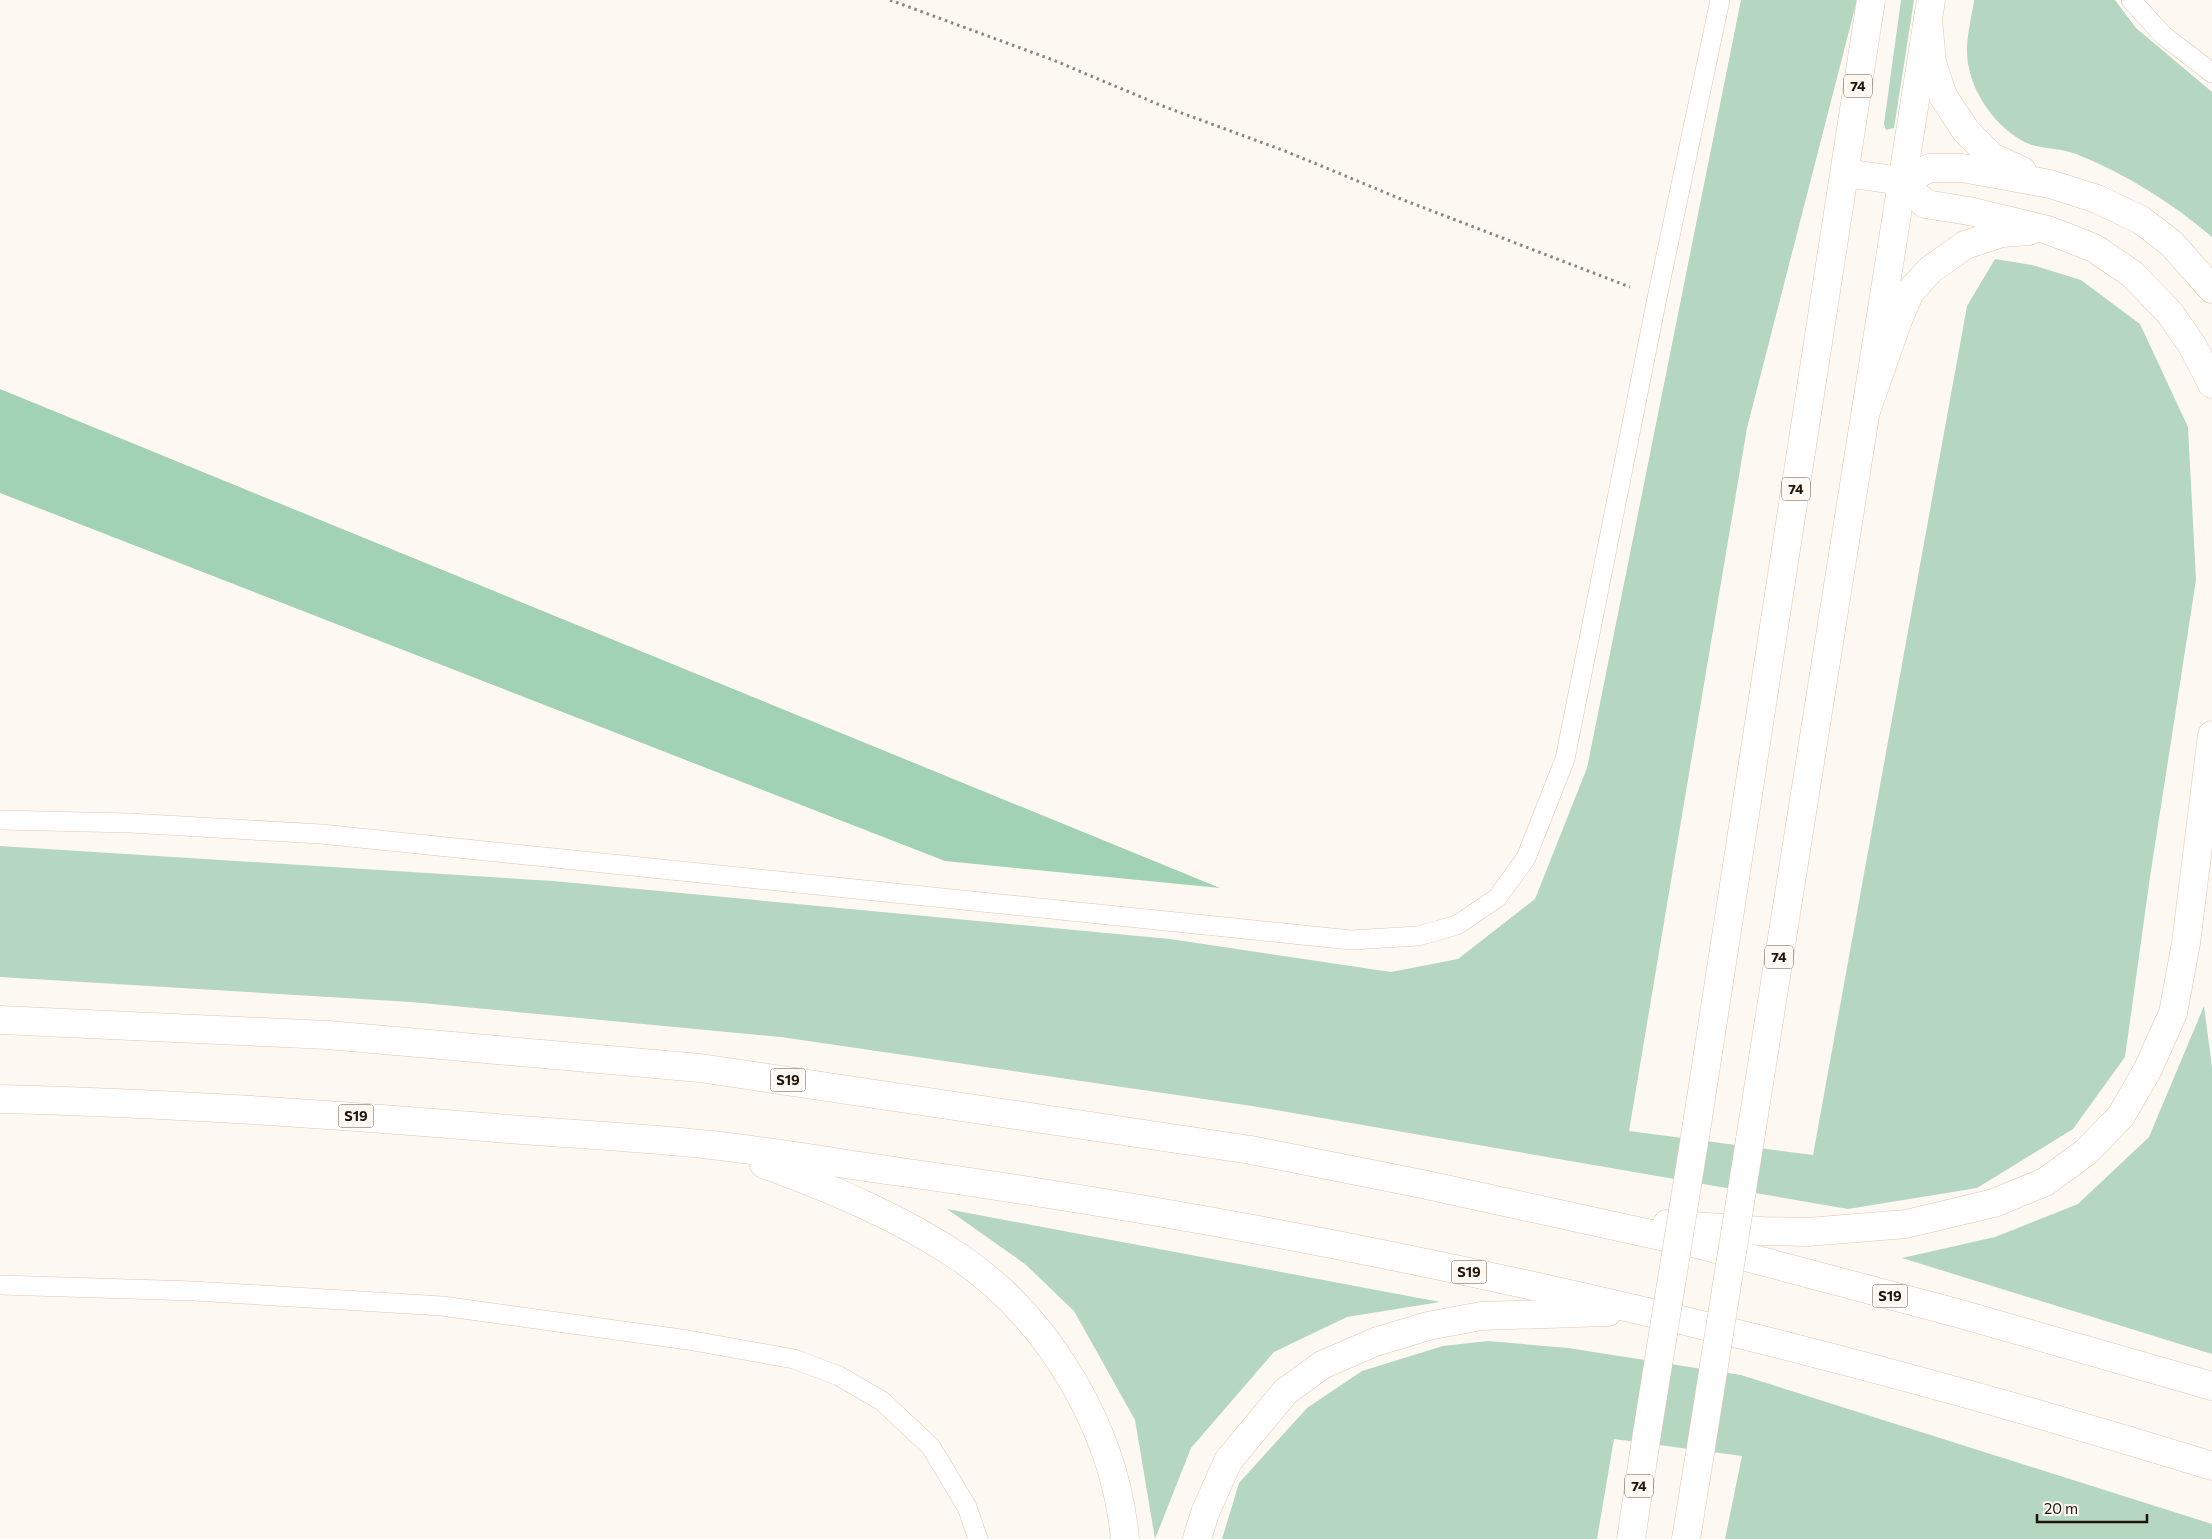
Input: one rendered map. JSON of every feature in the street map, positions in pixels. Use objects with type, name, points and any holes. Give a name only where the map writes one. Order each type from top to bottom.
[{"type":"main road","name":"74","points":[[1631,1539],[1871,0]]},
{"type":"main road","name":"74","points":[[1686,1539],[1929,10]]},
{"type":"main road","points":[[1929,10],[1932,63],[1943,96],[1966,131],[1992,157],[2050,184],[2097,199],[2141,220],[2171,243],[2212,289]]},
{"type":"main road","points":[[1845,173],[1902,180],[1930,168],[1962,168],[2050,184]]},
{"type":"main road","points":[[1902,180],[1925,204],[1969,211],[2048,230],[2094,248],[2132,274],[2169,312],[2192,345],[2212,384]]},
{"type":"main road","points":[[1866,410],[1910,292],[1930,270],[1965,246],[2002,233],[2048,230]]},
{"type":"main road","points":[[1566,1216],[1762,1231],[1808,1232],[1906,1224],[1994,1203],[2045,1182],[2066,1167],[2086,1152],[2121,1116],[2148,1069],[2173,1013],[2186,943],[2212,735]]},
{"type":"main road","name":"S19","points":[[0,1020],[328,1035],[700,1068],[1251,1150],[1697,1244],[1957,1313],[2212,1386]]},
{"type":"main road","name":"S19","points":[[0,1099],[115,1102],[312,1112],[711,1145],[1028,1190],[1233,1224],[1410,1259],[1648,1311],[1940,1386],[2212,1466]]},
{"type":"main road","points":[[711,1145],[857,1200],[907,1226],[959,1258],[1000,1289],[1064,1364],[1089,1411],[1110,1462],[1125,1539]]},
{"type":"main road","points":[[1197,1539],[1205,1513],[1228,1462],[1285,1392],[1322,1365],[1375,1342],[1428,1326],[1481,1316],[1648,1311]]},
{"type":"lane","points":[[0,820],[130,823],[321,834],[1351,940],[1418,936],[1457,925],[1497,898],[1526,858],[1565,759],[1657,298],[1720,0]]},
{"type":"lane","points":[[2131,0],[2163,35],[2212,73]]},
{"type":"lane","points":[[0,1285],[194,1291],[442,1306],[688,1340],[794,1359],[839,1376],[882,1401],[931,1447],[967,1507],[978,1539]]},
{"type":"path","points":[[890,0],[1053,60],[1160,105],[1285,151],[1401,199],[1657,298]]},
{"type":"green space","points":[[1741,0],[1857,0],[1747,428],[1629,1131],[1813,1155],[1967,306],[1995,259],[2032,265],[2081,280],[2140,324],[2188,427],[2196,580],[2150,877],[2125,1057],[2073,1129],[1977,1188],[1848,1209],[1252,1106],[781,1037],[411,1002],[0,977],[0,846],[553,881],[1170,939],[1391,972],[1458,959],[1535,899],[1587,768]]},
{"type":"green space","points":[[1901,0],[1914,0],[1894,128],[1886,130],[1884,124]]},
{"type":"green space","points":[[1974,0],[2115,0],[2136,28],[2212,92],[2212,237],[2164,201],[2113,170],[2076,154],[2027,143],[2010,133],[2000,124],[1982,101],[1971,76],[1968,62],[1968,37]]},
{"type":"green space","points":[[0,389],[1220,888],[945,861],[0,493]]},
{"type":"green space","points":[[2204,1006],[2212,1067],[2212,1354],[1902,1258],[1995,1237],[2078,1204],[2149,1137]]},
{"type":"green space","points":[[947,1209],[1440,1302],[1347,1317],[1274,1352],[1191,1448],[1155,1539],[1135,1420],[1074,1311],[1025,1264]]},
{"type":"green space","points":[[1488,1341],[1568,1348],[1741,1375],[2212,1524],[2212,1539],[1725,1539],[1742,1456],[1614,1439],[1597,1539],[1222,1539],[1239,1483],[1307,1408],[1362,1371],[1443,1346]]}]
